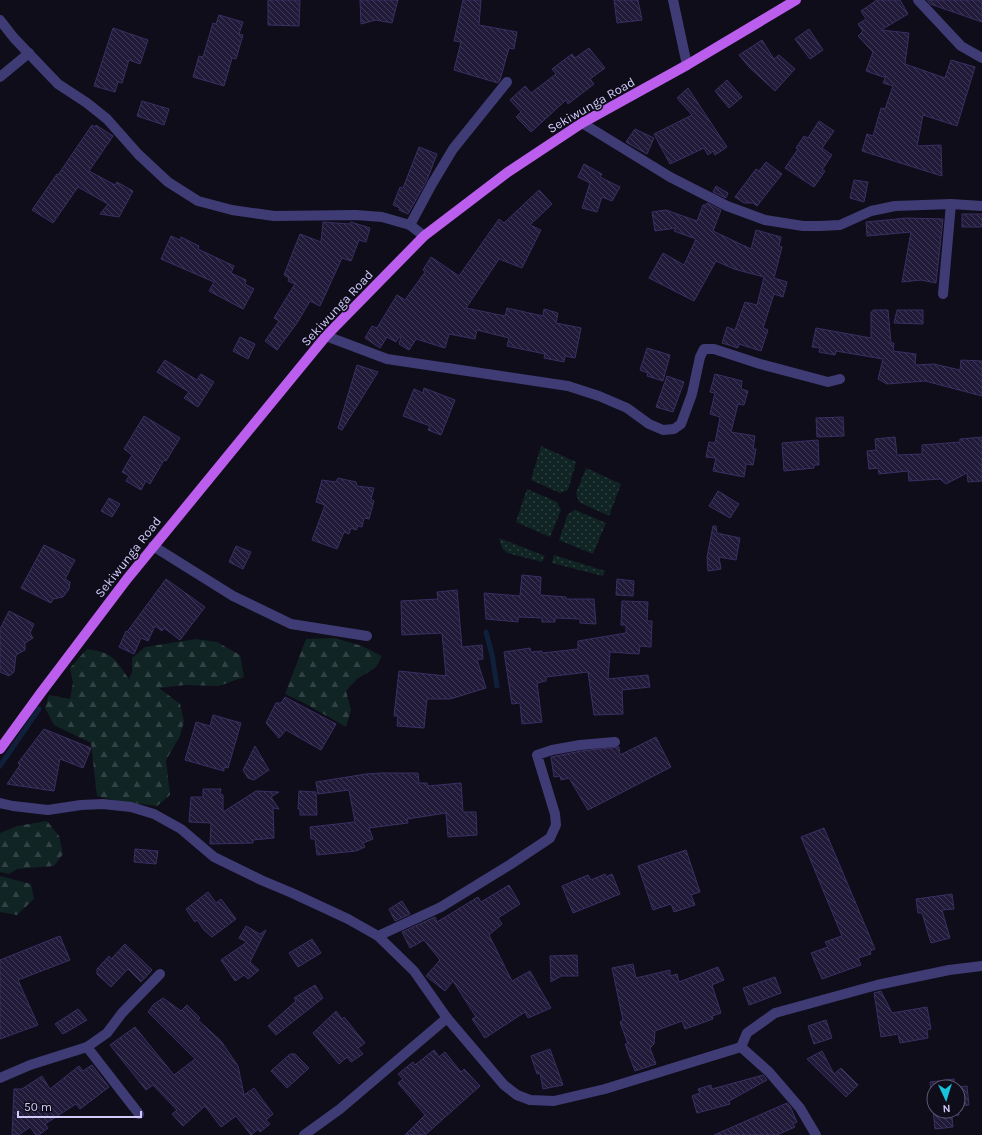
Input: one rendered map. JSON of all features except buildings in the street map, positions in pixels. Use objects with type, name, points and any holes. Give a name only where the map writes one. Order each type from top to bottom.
[{"type":"main road","name":"Sekiwunga Road","points":[[0,749],[153,546],[326,336],[424,236],[508,172],[582,123],[686,65],[796,0]]},
{"type":"street","points":[[673,0],[686,65]]},
{"type":"street","points":[[918,0],[961,46],[982,58]]},
{"type":"street","points":[[0,20],[14,38],[58,84],[87,103],[107,119],[138,154],[168,182],[198,201],[232,210],[274,216],[356,215],[382,217],[410,225],[424,236]]},
{"type":"street","points":[[0,77],[29,53]]},
{"type":"street","points":[[410,225],[453,149],[507,82]]},
{"type":"street","points":[[582,123],[670,177],[728,206],[764,220],[803,226],[840,225],[872,210],[895,206],[951,204],[982,206]]},
{"type":"street","points":[[942,294],[951,204]]},
{"type":"street","points":[[326,336],[387,359],[568,386],[599,396],[627,408],[649,424],[663,430],[674,429],[681,424],[692,394],[700,357],[704,349],[714,349],[760,364],[828,382],[840,380]]},
{"type":"street","points":[[153,546],[233,596],[291,624],[367,636]]},
{"type":"street","points":[[378,936],[441,907],[550,838],[556,825],[555,814],[537,755],[552,750],[580,745],[615,742]]},
{"type":"street","points":[[0,803],[48,810],[81,805],[103,804],[131,807],[154,814],[181,829],[214,857],[348,919],[378,936],[414,971],[447,1018],[504,1085],[517,1096],[530,1100],[554,1101],[605,1089],[741,1047],[747,1033],[775,1014],[878,985],[949,970],[982,966]]},
{"type":"street","points":[[0,1078],[30,1065],[86,1047],[107,1033],[122,1013],[160,974]]},
{"type":"street","points":[[304,1135],[340,1110],[447,1018]]},
{"type":"street","points":[[86,1047],[139,1114]]},
{"type":"street","points":[[741,1047],[774,1078],[800,1108],[816,1135]]},
{"type":"green space","points":[[541,446],[576,462],[568,490],[560,493],[531,480]]},
{"type":"green space","points":[[586,468],[621,484],[609,516],[579,502],[576,493]]},
{"type":"green space","points":[[527,489],[557,502],[561,510],[550,537],[516,522]]},
{"type":"green space","points":[[575,510],[606,523],[593,554],[559,540],[568,514]]},
{"type":"green space","points":[[499,538],[545,556],[542,562],[507,553],[502,548]]},
{"type":"green space","points":[[554,555],[605,571],[603,576],[552,563]]},
{"type":"green space","points":[[335,638],[362,646],[382,656],[375,668],[357,679],[346,691],[351,710],[346,727],[285,694],[306,639]]},
{"type":"green space","points":[[196,639],[217,642],[240,655],[244,677],[219,686],[185,685],[159,688],[180,704],[184,721],[180,736],[166,760],[170,795],[157,806],[118,801],[97,796],[91,743],[54,725],[45,708],[49,695],[70,699],[73,683],[70,668],[87,649],[103,652],[108,655],[116,661],[129,679],[132,672],[132,658],[145,647]]},
{"type":"green space","points":[[47,821],[59,836],[63,854],[54,866],[17,869],[9,874],[0,872],[0,833],[17,826]]},
{"type":"green space","points":[[0,876],[31,884],[34,899],[17,915],[0,912]]},
{"type":"waterway","points":[[486,632],[492,655],[497,686]]},
{"type":"waterway","points":[[0,766],[39,709]]}]
